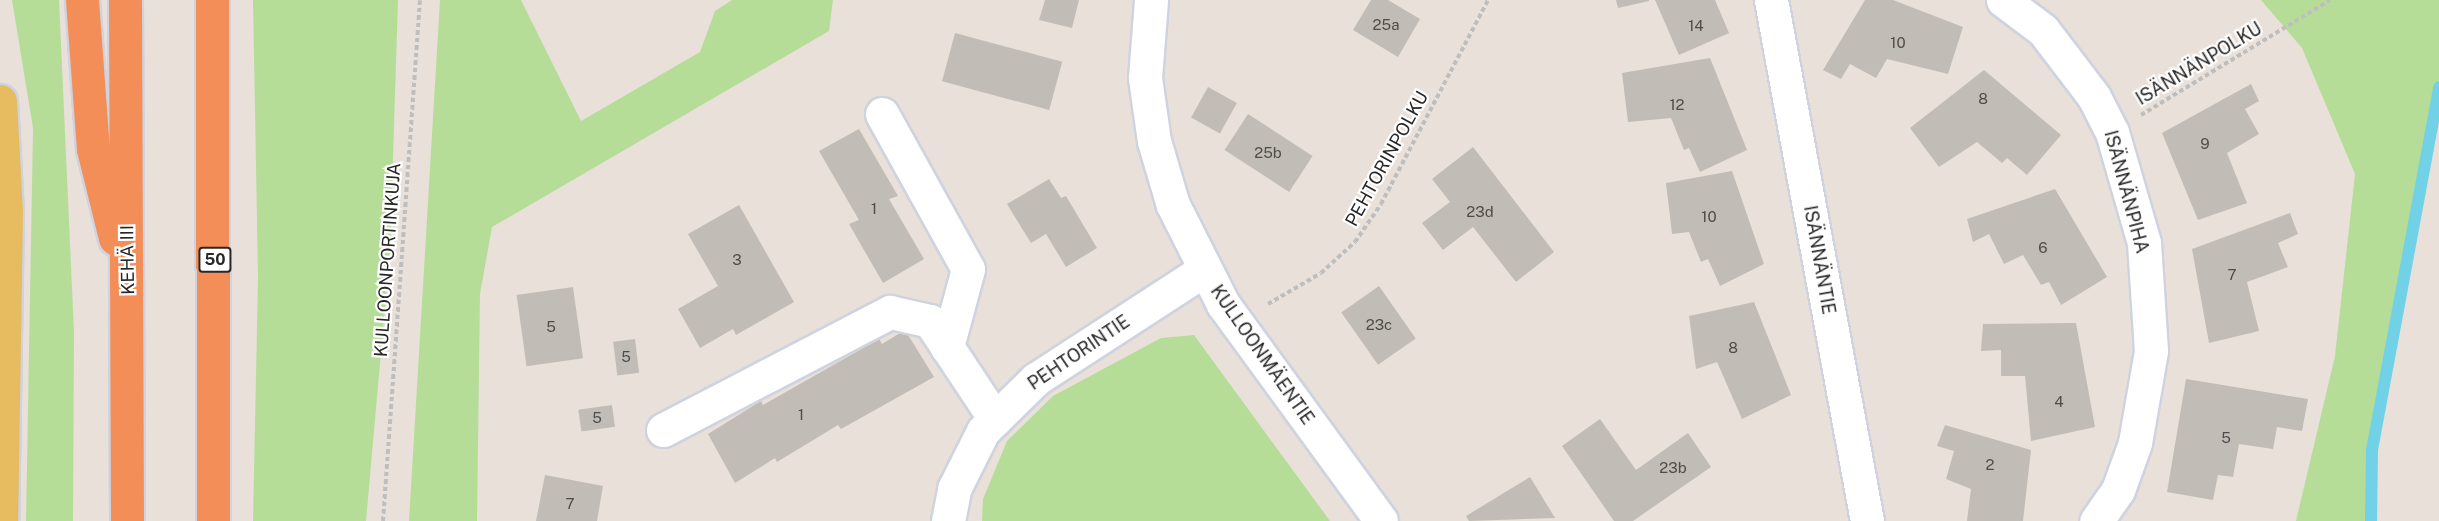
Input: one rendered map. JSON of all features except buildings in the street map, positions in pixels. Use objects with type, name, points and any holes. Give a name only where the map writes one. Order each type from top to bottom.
[{"type":"highway","points":[[82,0],[93,149],[129,295]]},
{"type":"highway","name":"KEHÄ III","points":[[125,0],[129,295],[127,521]]},
{"type":"highway","name":"50","points":[[212,0],[213,521]]},
{"type":"main road","points":[[0,101],[6,211],[1,521]]},
{"type":"street","name":"KULLOONMÄENTIE","points":[[1151,0],[1145,78],[1154,141],[1173,205],[1204,270],[1237,323],[1381,521]]},
{"type":"street","name":"ISÄNNÄNTIE","points":[[1772,0],[1868,521]]},
{"type":"street","name":"ISÄNNÄNPIHA","points":[[2003,0],[2043,30],[2094,97],[2112,132],[2144,243],[2151,351],[2134,443],[2118,490],[2096,521]]},
{"type":"street","points":[[882,114],[968,269],[947,347]]},
{"type":"street","name":"PEHTORINTIE","points":[[948,521],[954,489],[983,431],[995,419],[1036,379],[1204,270]]},
{"type":"street","points":[[663,430],[890,312],[930,321],[995,419]]},
{"type":"path","name":"KULLOONPORTINKUJA","points":[[383,521],[420,0]]},
{"type":"path","name":"PEHTORINPOLKU","points":[[1237,323],[1321,273],[1355,242],[1381,204],[1488,0]]},
{"type":"path","name":"ISÄNNÄNPOLKU","points":[[2112,132],[2330,0]]},
{"type":"green space","points":[[12,0],[59,0],[74,332],[73,521],[26,521],[33,128]]},
{"type":"green space","points":[[253,0],[398,0],[390,251],[366,521],[253,521],[258,278]]},
{"type":"green space","points":[[440,0],[521,0],[581,121],[700,52],[715,11],[732,0],[833,0],[829,31],[492,227],[480,294],[477,521],[409,521]]},
{"type":"green space","points":[[2261,0],[2439,0],[2439,87],[2372,450],[2371,521],[2296,521],[2335,356],[2355,174],[2302,48]]},
{"type":"green space","points":[[1194,335],[1330,521],[982,521],[983,499],[1007,441],[1053,396],[1161,338]]},
{"type":"waterway","points":[[2371,521],[2372,450],[2439,87]]}]
